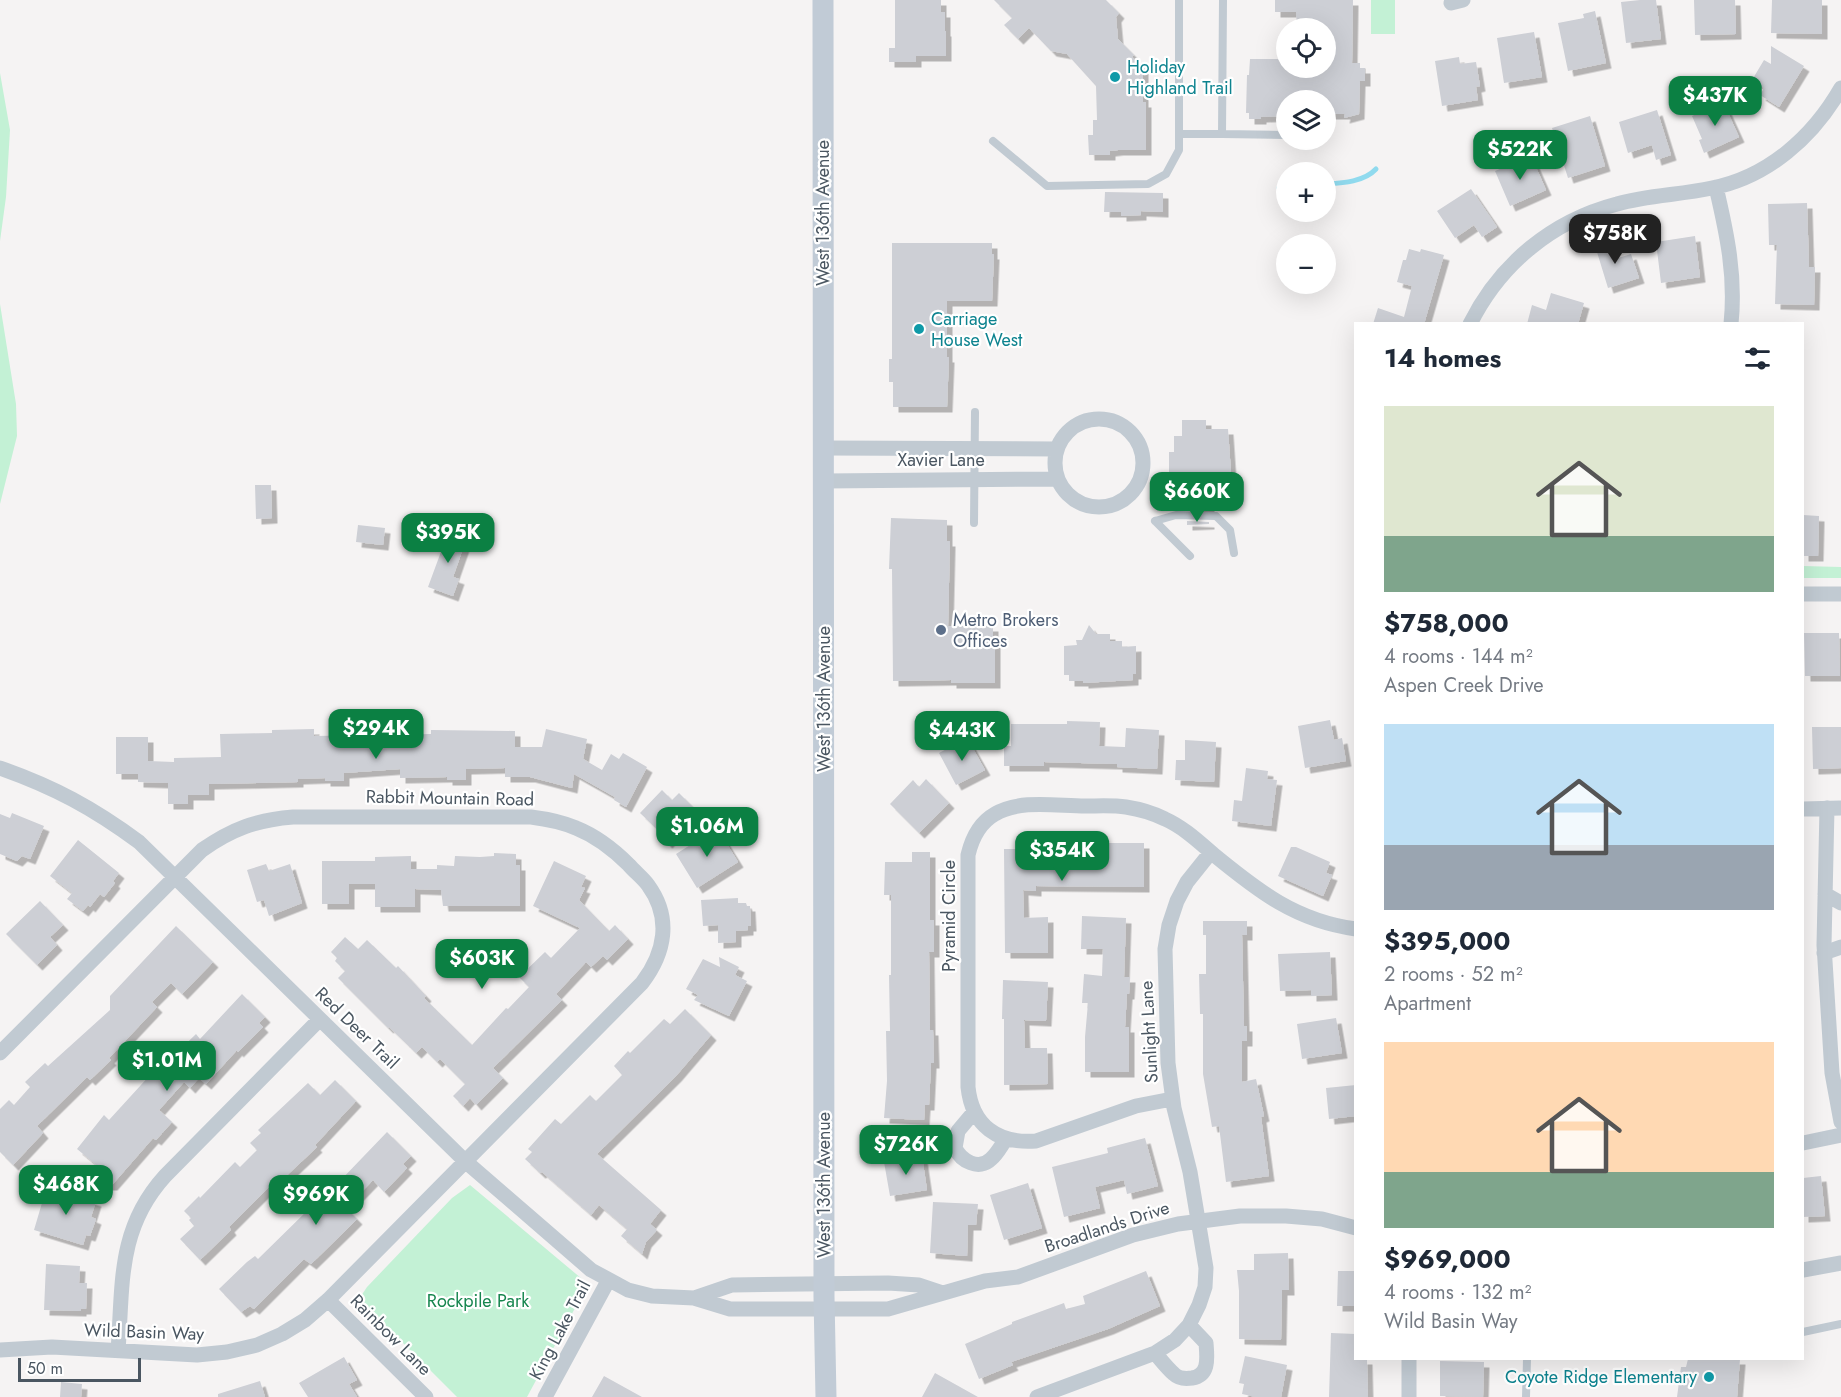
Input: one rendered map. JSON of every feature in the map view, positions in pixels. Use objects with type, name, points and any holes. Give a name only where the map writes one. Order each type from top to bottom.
[{"type":"main road","name":"West 136th Avenue","points":[[823,0],[826,1397]]},
{"type":"street","points":[[1471,322],[1488,292],[1508,268],[1546,236],[1574,219],[1619,203],[1716,188],[1753,174],[1798,144],[1822,118],[1841,88]]},
{"type":"street","points":[[1716,188],[1731,254],[1733,286],[1731,322]]},
{"type":"street","points":[[1102,418],[1128,429],[1138,440],[1143,454],[1144,469],[1139,483],[1121,502],[1099,508],[1086,506],[1074,500],[1064,490],[1058,479],[1055,464],[1057,449],[1064,436],[1074,426],[1087,420],[1102,418]]},
{"type":"street","name":"Xavier Lane","points":[[824,448],[1057,449]]},
{"type":"street","name":"Xavier Lane","points":[[825,481],[1058,479]]},
{"type":"street","points":[[1804,594],[1841,594]]},
{"type":"street","name":"Red Deer Trail","points":[[0,768],[39,781],[76,799],[139,842],[465,1161],[591,1270],[628,1290],[652,1296],[694,1298],[730,1309],[825,1309]]},
{"type":"street","name":"Pyramid Circle","points":[[974,1112],[968,1087],[968,855],[972,839],[981,825],[993,815],[1007,808],[1025,806],[1123,807],[1144,810],[1185,830],[1260,892],[1285,907],[1311,919],[1354,929]]},
{"type":"street","points":[[1804,809],[1834,808],[1825,894],[1824,953],[1832,1073],[1841,1122]]},
{"type":"street","name":"Rabbit Mountain Road","points":[[0,1053],[202,850],[246,825],[293,817],[531,817],[556,821],[578,829],[600,841],[648,885],[657,900],[662,917],[663,935],[660,952],[653,969],[642,983],[465,1161]]},
{"type":"street","name":"Sunlight Lane","points":[[1189,1325],[1199,1305],[1206,1268],[1190,1172],[1172,1099],[1168,1063],[1166,941],[1177,901],[1187,882],[1210,852]]},
{"type":"street","points":[[1825,894],[1841,903]]},
{"type":"street","points":[[1824,953],[1841,947]]},
{"type":"street","points":[[118,1351],[125,1256],[140,1210],[165,1176],[320,1019]]},
{"type":"street","points":[[1006,1139],[987,1163],[974,1165],[962,1160],[955,1148],[958,1131],[974,1112],[983,1125],[996,1135],[1021,1142],[1036,1141],[1136,1106],[1172,1099]]},
{"type":"street","points":[[1804,1143],[1841,1135]]},
{"type":"street","name":"Wild Basin Way","points":[[0,1350],[52,1347],[197,1355],[227,1352],[257,1345],[305,1320],[328,1300],[465,1161]]},
{"type":"street","name":"Broadlands Drive","points":[[825,1309],[888,1309],[985,1281],[1018,1277],[1133,1235],[1199,1220],[1240,1216],[1286,1216],[1322,1220],[1354,1228]]},
{"type":"street","points":[[1804,1270],[1841,1263]]},
{"type":"street","name":"King Lake Trail","points":[[546,1397],[608,1281]]},
{"type":"street","points":[[824,1284],[919,1285],[943,1293]]},
{"type":"street","name":"Red Deer Trail","points":[[694,1298],[732,1285],[824,1284]]},
{"type":"street","name":"Rainbow Lane","points":[[328,1300],[426,1397]]},
{"type":"street","points":[[1037,1397],[1155,1353],[1175,1340],[1189,1325],[1206,1343],[1207,1356],[1204,1372],[1198,1377],[1175,1376],[1155,1353]]},
{"type":"street","points":[[1409,1360],[1409,1397]]},
{"type":"lane","points":[[993,141],[1047,186],[1148,184],[1166,174],[1179,150],[1179,0]]},
{"type":"lane","points":[[1222,134],[1223,0]]},
{"type":"lane","points":[[1179,134],[1276,135]]},
{"type":"lane","points":[[974,524],[975,412]]},
{"type":"lane","points":[[1190,556],[1155,521],[1176,515],[1216,516],[1230,530],[1234,553]]},
{"type":"lane","points":[[1804,1332],[1841,1324]]},
{"type":"lane","points":[[1526,1397],[1527,1360]]},
{"type":"green space","points":[[1371,0],[1395,0],[1395,34],[1371,34]]},
{"type":"green space","points":[[0,73],[10,130],[6,197],[0,241]]},
{"type":"green space","points":[[0,304],[16,404],[17,436],[0,504]]},
{"type":"green space","points":[[1804,566],[1841,567],[1841,578],[1804,578]]},
{"type":"green space","name":"Rockpile Park","points":[[470,1185],[588,1284],[527,1397],[457,1397],[359,1299],[367,1287],[452,1198]]},
{"type":"building","points":[[895,0],[941,0],[941,12],[945,12],[946,56],[916,56],[916,62],[889,62],[889,48],[895,48]]},
{"type":"building","name":"Holiday Highland Trail","points":[[994,0],[1106,0],[1119,13],[1116,17],[1118,39],[1143,67],[1146,150],[1118,150],[1110,151],[1110,155],[1089,155],[1088,135],[1093,135],[1093,120],[1097,120],[1096,86],[1067,54],[1051,51],[1029,28],[1018,39],[1004,25],[1012,18]]},
{"type":"building","points":[[1275,0],[1353,0],[1352,63],[1360,63],[1360,68],[1365,68],[1365,81],[1360,81],[1359,114],[1344,118],[1345,114],[1336,114],[1336,90],[1276,90],[1276,116],[1249,119],[1249,113],[1246,113],[1247,75],[1249,75],[1250,59],[1276,59],[1276,78],[1336,78],[1336,18],[1296,18],[1296,12],[1275,12]]},
{"type":"building","points":[[1656,0],[1661,39],[1626,43],[1621,2]]},
{"type":"building","points":[[1694,0],[1735,0],[1736,34],[1695,35]]},
{"type":"building","points":[[1772,0],[1822,0],[1822,34],[1771,33]]},
{"type":"building","points":[[1595,11],[1606,63],[1568,71],[1558,23],[1584,18],[1583,14]]},
{"type":"building","points":[[1534,32],[1542,77],[1504,83],[1497,38]]},
{"type":"building","points":[[1771,46],[1804,66],[1779,107],[1760,95],[1764,88],[1752,80],[1764,60],[1771,64]]},
{"type":"building","points":[[1459,57],[1460,64],[1476,62],[1480,86],[1476,87],[1478,100],[1442,106],[1435,61]]},
{"type":"building","points":[[1723,102],[1739,137],[1704,153],[1699,140],[1702,139],[1692,116]]},
{"type":"building","points":[[1657,110],[1671,155],[1656,160],[1652,145],[1628,153],[1619,122]]},
{"type":"building","points":[[1590,116],[1605,166],[1568,178],[1552,128]]},
{"type":"building","points":[[1531,156],[1546,190],[1510,206],[1495,171]]},
{"type":"building","points":[[1471,189],[1497,227],[1482,237],[1474,225],[1455,238],[1437,211]]},
{"type":"building","points":[[1105,192],[1163,193],[1163,212],[1141,211],[1141,215],[1121,216],[1121,212],[1104,212]]},
{"type":"building","points":[[1807,203],[1809,267],[1815,267],[1814,305],[1775,304],[1777,245],[1769,245],[1768,204]]},
{"type":"building","points":[[1604,235],[1612,260],[1631,254],[1639,278],[1608,288],[1593,239]]},
{"type":"building","points":[[1695,236],[1700,277],[1661,283],[1656,242]]},
{"type":"building","name":"Carriage House West","points":[[892,243],[992,243],[992,254],[994,254],[992,301],[947,301],[947,357],[949,357],[947,407],[893,407],[893,382],[889,382],[889,359],[892,359]]},
{"type":"building","points":[[1409,249],[1420,252],[1421,249],[1444,255],[1425,322],[1374,322],[1378,308],[1404,317],[1412,286],[1397,282],[1403,260],[1406,260]]},
{"type":"building","points":[[1551,293],[1584,303],[1579,322],[1528,322],[1532,305],[1546,310]]},
{"type":"building","points":[[1182,420],[1206,420],[1206,429],[1228,429],[1231,473],[1229,473],[1229,499],[1209,499],[1209,510],[1187,509],[1184,490],[1174,490],[1174,473],[1169,473],[1169,452],[1174,452],[1174,436],[1182,436]]},
{"type":"building","points":[[255,485],[271,485],[272,518],[256,519]]},
{"type":"building","points":[[1804,515],[1819,516],[1818,556],[1804,556]]},
{"type":"building","points":[[891,518],[947,520],[947,541],[950,541],[948,626],[993,626],[995,683],[951,683],[951,680],[893,681],[892,569],[889,569]]},
{"type":"building","points":[[1187,521],[1209,522],[1209,524],[1187,525]]},
{"type":"building","points":[[358,525],[385,528],[383,545],[356,542]]},
{"type":"building","points":[[449,530],[467,537],[453,577],[459,579],[453,596],[428,587]]},
{"type":"building","points":[[1089,625],[1096,634],[1110,634],[1110,641],[1122,641],[1122,647],[1136,646],[1136,674],[1133,674],[1133,680],[1083,683],[1083,681],[1069,681],[1069,675],[1064,675],[1064,646],[1077,645],[1076,640],[1082,640]]},
{"type":"building","points":[[1804,633],[1839,633],[1840,676],[1805,676]]},
{"type":"building","points":[[1330,720],[1334,740],[1342,738],[1346,761],[1305,768],[1298,726]]},
{"type":"building","points":[[1067,721],[1100,722],[1099,746],[1125,747],[1126,728],[1159,730],[1157,769],[1117,767],[1117,764],[1044,762],[1044,766],[1004,766],[1004,746],[1011,746],[1011,724],[1067,724]]},
{"type":"building","points":[[1812,727],[1841,727],[1841,768],[1813,769]]},
{"type":"building","points":[[314,729],[314,736],[431,734],[431,730],[515,731],[515,747],[542,747],[546,729],[587,739],[583,759],[602,770],[611,754],[619,759],[623,753],[647,767],[626,807],[614,800],[615,797],[574,774],[572,788],[530,777],[505,777],[505,768],[466,769],[466,780],[447,780],[447,777],[400,778],[400,769],[344,773],[344,781],[325,781],[325,778],[298,779],[298,782],[209,784],[209,795],[188,795],[188,804],[168,804],[168,783],[138,782],[138,774],[116,774],[116,737],[148,737],[148,761],[174,762],[174,758],[221,757],[220,734]]},
{"type":"building","points":[[967,738],[985,770],[956,785],[939,753]]},
{"type":"building","points":[[1185,740],[1216,742],[1214,782],[1175,780],[1176,760],[1185,760]]},
{"type":"building","points":[[1246,768],[1268,771],[1267,779],[1277,780],[1271,826],[1232,821],[1234,800],[1242,801]]},
{"type":"building","points":[[926,779],[949,803],[919,833],[890,804],[913,780],[919,787]]},
{"type":"building","points":[[662,790],[672,800],[679,793],[697,811],[667,843],[658,834],[660,832],[640,813]]},
{"type":"building","points":[[12,813],[44,826],[30,859],[22,856],[17,861],[0,854],[0,814],[10,818]]},
{"type":"building","points":[[717,828],[738,862],[697,888],[676,854]]},
{"type":"building","points":[[78,840],[119,873],[113,881],[115,883],[104,897],[100,894],[90,907],[88,905],[83,911],[67,899],[72,893],[50,876]]},
{"type":"building","points":[[1051,843],[1144,843],[1144,887],[1036,886],[1036,891],[1023,890],[1024,918],[1048,917],[1048,953],[1005,953],[1004,849],[1051,849]]},
{"type":"building","points":[[1291,847],[1330,862],[1326,873],[1332,875],[1323,896],[1278,876]]},
{"type":"building","points":[[912,852],[930,852],[930,920],[934,920],[934,952],[929,952],[930,1030],[933,1030],[934,1063],[931,1063],[929,1105],[925,1105],[924,1120],[884,1118],[887,1081],[886,1031],[890,1031],[889,975],[891,975],[891,895],[884,895],[885,862],[912,862]]},
{"type":"building","points":[[494,853],[516,854],[516,865],[520,865],[520,906],[443,906],[441,890],[415,889],[415,907],[375,907],[375,884],[349,884],[349,904],[322,904],[322,861],[375,861],[375,857],[411,856],[411,869],[437,869],[437,865],[454,866],[455,856],[494,856]]},
{"type":"building","points":[[554,861],[586,876],[581,887],[585,888],[579,900],[609,931],[615,925],[628,939],[607,960],[603,956],[591,967],[586,962],[556,994],[562,1000],[493,1068],[503,1078],[476,1105],[470,1098],[463,1106],[453,1096],[465,1084],[440,1059],[437,1062],[422,1047],[416,1053],[388,1028],[338,978],[345,971],[335,961],[337,958],[331,952],[345,937],[358,949],[367,940],[396,968],[398,966],[426,996],[424,998],[472,1045],[529,987],[519,977],[545,952],[551,958],[580,928],[533,906]]},
{"type":"building","points":[[266,864],[269,871],[290,864],[302,903],[269,916],[264,900],[257,902],[247,870]]},
{"type":"building","points":[[738,898],[738,903],[746,903],[750,906],[751,926],[748,926],[748,930],[736,931],[736,942],[718,943],[718,925],[703,926],[701,900]]},
{"type":"building","points":[[40,901],[63,925],[50,937],[57,945],[37,965],[6,934]]},
{"type":"building","points":[[1082,916],[1126,918],[1124,977],[1130,977],[1125,1027],[1129,1027],[1129,1072],[1085,1072],[1088,1003],[1082,1003],[1084,974],[1102,976],[1103,949],[1081,949]]},
{"type":"building","points":[[1203,921],[1247,921],[1247,935],[1242,935],[1244,1026],[1247,1026],[1247,1041],[1242,1041],[1242,1082],[1256,1079],[1264,1116],[1261,1117],[1269,1176],[1226,1182],[1219,1126],[1212,1127],[1203,1074],[1203,1014],[1200,1014],[1199,974],[1206,974],[1206,935],[1203,935]]},
{"type":"building","points":[[176,926],[213,962],[182,994],[171,983],[152,1002],[157,1007],[109,1058],[111,1060],[90,1080],[87,1077],[37,1126],[43,1133],[13,1165],[0,1152],[0,1109],[9,1100],[14,1105],[30,1087],[25,1082],[45,1063],[48,1066],[110,1010],[110,996]]},
{"type":"building","points":[[1330,952],[1332,995],[1311,996],[1311,990],[1280,991],[1278,954]]},
{"type":"building","points":[[719,957],[739,967],[735,975],[747,981],[729,1016],[694,1000],[698,995],[686,989],[703,959],[720,967]]},
{"type":"building","points":[[1003,980],[1048,982],[1046,1021],[1024,1020],[1025,1048],[1047,1048],[1048,1084],[1004,1085]]},
{"type":"building","points":[[242,994],[265,1017],[259,1023],[263,1027],[238,1052],[237,1050],[206,1084],[199,1078],[190,1088],[184,1082],[159,1110],[172,1122],[156,1140],[153,1138],[112,1185],[107,1185],[93,1174],[99,1167],[77,1149],[104,1115],[109,1120],[151,1074],[153,1076],[196,1034],[200,1039]]},
{"type":"building","points":[[685,1009],[711,1035],[676,1076],[597,1154],[661,1210],[650,1224],[657,1230],[646,1242],[642,1254],[621,1236],[627,1229],[599,1205],[591,1215],[525,1159],[532,1152],[528,1149],[555,1119],[561,1124],[590,1095],[596,1101],[622,1075],[614,1066],[628,1051],[630,1053],[664,1019],[670,1024]]},
{"type":"building","points":[[1336,1018],[1342,1053],[1302,1059],[1297,1024]]},
{"type":"building","points":[[335,1080],[356,1101],[315,1145],[317,1147],[284,1178],[281,1175],[200,1260],[180,1239],[194,1226],[189,1220],[191,1218],[184,1211],[235,1162],[240,1167],[257,1150],[250,1143],[261,1133],[258,1130],[308,1083],[320,1095]]},
{"type":"building","points":[[1354,1085],[1354,1116],[1329,1119],[1326,1088]]},
{"type":"building","points":[[387,1132],[411,1156],[403,1164],[407,1168],[384,1192],[373,1180],[346,1208],[357,1219],[345,1231],[311,1264],[304,1259],[254,1309],[250,1306],[241,1312],[219,1289],[247,1262],[255,1256],[258,1259],[312,1206],[334,1179],[338,1183]]},
{"type":"building","points":[[1145,1138],[1158,1186],[1127,1194],[1124,1180],[1095,1187],[1100,1208],[1064,1217],[1052,1167],[1108,1153],[1107,1148]]},
{"type":"building","points":[[922,1156],[927,1190],[890,1196],[884,1162]]},
{"type":"building","points":[[1821,1176],[1825,1216],[1804,1217],[1804,1178]]},
{"type":"building","points":[[1028,1183],[1042,1228],[1004,1240],[990,1195]]},
{"type":"building","points":[[47,1186],[96,1201],[91,1217],[96,1219],[90,1236],[86,1235],[83,1245],[34,1230]]},
{"type":"building","points":[[933,1202],[978,1204],[976,1225],[968,1225],[967,1256],[930,1253]]},
{"type":"building","points":[[1288,1253],[1289,1290],[1282,1290],[1281,1340],[1239,1339],[1237,1270],[1254,1270],[1254,1254]]},
{"type":"building","points":[[46,1264],[80,1266],[79,1283],[87,1283],[86,1309],[81,1309],[81,1311],[44,1310]]},
{"type":"building","points":[[1146,1271],[1160,1306],[1108,1329],[1011,1362],[1013,1365],[979,1379],[965,1344],[1012,1324],[1012,1322],[1064,1303],[1066,1309],[1085,1304],[1083,1296]]},
{"type":"building","points":[[1338,1271],[1354,1271],[1354,1306],[1337,1306]]},
{"type":"building","points":[[1331,1333],[1354,1334],[1354,1360],[1367,1360],[1368,1397],[1329,1397]]},
{"type":"building","points":[[1245,1356],[1287,1365],[1281,1397],[1256,1397],[1242,1394],[1244,1384],[1239,1383]]},
{"type":"building","points":[[344,1357],[357,1380],[349,1384],[357,1397],[308,1397],[299,1383]]},
{"type":"building","name":"Coyote Ridge Elementary","points":[[1688,1360],[1740,1360],[1737,1397],[1677,1397],[1681,1367],[1686,1367]]},
{"type":"building","points":[[1440,1361],[1484,1362],[1483,1397],[1440,1396]]},
{"type":"building","points":[[935,1373],[978,1397],[922,1397]]},
{"type":"building","points":[[604,1376],[642,1397],[592,1397]]},
{"type":"building","points":[[260,1381],[265,1397],[218,1397],[218,1394]]},
{"type":"building","points":[[61,1382],[82,1384],[81,1397],[60,1397]]},
{"type":"waterway","points":[[1336,183],[1365,177],[1376,169]]},
{"type":"place","name":"Holiday Highland Trail","points":[[1115,77]]},
{"type":"place","name":"Carriage House West","points":[[919,329]]},
{"type":"place","name":"Metro Brokers Offices","points":[[941,630]]},
{"type":"place","name":"Coyote Ridge Elementary","points":[[1709,1377]]}]
